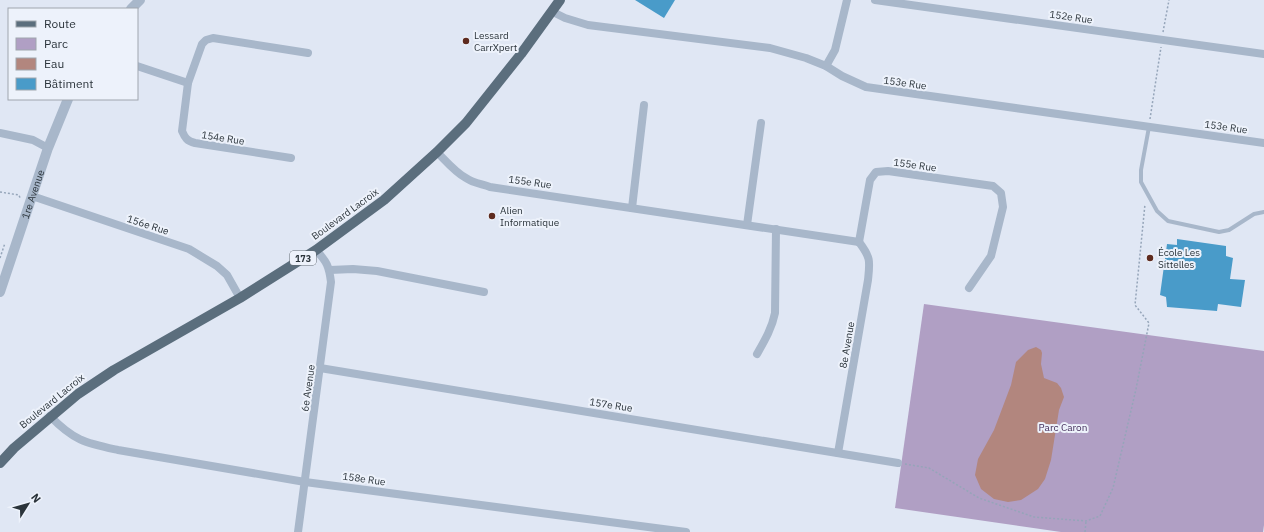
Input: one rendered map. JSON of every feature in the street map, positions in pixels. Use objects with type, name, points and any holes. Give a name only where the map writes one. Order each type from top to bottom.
[{"type":"main road","name":"Boulevard Lacroix","points":[[0,463],[14,448],[50,416],[78,394],[114,370],[240,298],[316,250],[384,200],[437,152],[466,123],[493,91],[553,12],[560,0]]},
{"type":"street","points":[[131,8],[140,0]]},
{"type":"street","points":[[826,66],[835,50],[847,0]]},
{"type":"street","name":"152e Rue","points":[[875,0],[1264,54]]},
{"type":"street","name":"153e Rue","points":[[553,12],[565,18],[588,25],[770,48],[793,54],[826,66],[842,76],[866,87],[1264,143]]},
{"type":"street","name":"154e Rue","points":[[291,158],[188,141],[184,137],[182,131],[188,84],[202,44],[206,40],[213,38],[308,53]]},
{"type":"street","points":[[138,66],[188,84]]},
{"type":"street","name":"1re Avenue","points":[[0,292],[48,148],[68,100]]},
{"type":"street","points":[[632,208],[644,105]]},
{"type":"street","points":[[747,224],[761,123]]},
{"type":"street","points":[[0,133],[33,140],[48,148]]},
{"type":"street","name":"155e Rue","points":[[437,152],[458,173],[474,182],[490,187],[747,224],[859,242],[870,180],[876,172],[888,171],[993,186],[1001,193],[1004,207],[991,256],[968,288]]},
{"type":"street","name":"156e Rue","points":[[32,196],[189,249],[217,266],[227,275],[240,298]]},
{"type":"street","points":[[757,354],[769,333],[775,313],[776,229]]},
{"type":"street","name":"8e Avenue","points":[[838,453],[870,264],[868,256],[859,242]]},
{"type":"street","points":[[316,250],[326,261],[330,270],[353,269],[377,271],[484,292]]},
{"type":"street","name":"6e Avenue","points":[[298,532],[330,296],[330,270]]},
{"type":"street","name":"157e Rue","points":[[320,368],[898,463]]},
{"type":"street","name":"158e Rue","points":[[50,416],[62,429],[77,438],[91,444],[118,450],[305,482],[686,532]]},
{"type":"lane","points":[[1149,127],[1141,170],[1141,182],[1157,211],[1168,221],[1219,232],[1229,230],[1254,214],[1264,212]]},
{"type":"path","points":[[1149,127],[1169,0]]},
{"type":"path","points":[[898,463],[929,468],[979,498],[1034,517],[1086,522],[1100,516],[1113,488],[1136,389],[1149,323],[1135,305],[1146,191]]},
{"type":"path","points":[[0,192],[19,195],[19,203]]},
{"type":"path","points":[[0,258],[5,243]]},
{"type":"path","points":[[1085,532],[1086,522]]},
{"type":"green space","name":"Parc Caron","points":[[924,304],[1264,351],[1263,532],[1061,532],[895,508]]},
{"type":"water","points":[[1036,347],[1041,350],[1042,353],[1041,364],[1044,378],[1057,383],[1061,388],[1064,397],[1059,410],[1051,460],[1045,479],[1038,489],[1021,500],[1008,502],[994,499],[981,489],[975,475],[978,459],[994,430],[1011,385],[1016,362],[1028,350]]},
{"type":"building","points":[[635,0],[675,0],[664,18]]},
{"type":"building","name":"École Les Sittelles","points":[[1177,239],[1226,246],[1226,256],[1233,258],[1230,279],[1245,280],[1241,307],[1218,304],[1217,311],[1167,307],[1166,297],[1160,295],[1167,244],[1177,245]]},
{"type":"place","name":"Lessard CarrXpert","points":[[466,41]]},
{"type":"place","name":"Alien Informatique","points":[[492,216]]},
{"type":"place","name":"École Les Sittelles","points":[[1150,258]]}]
